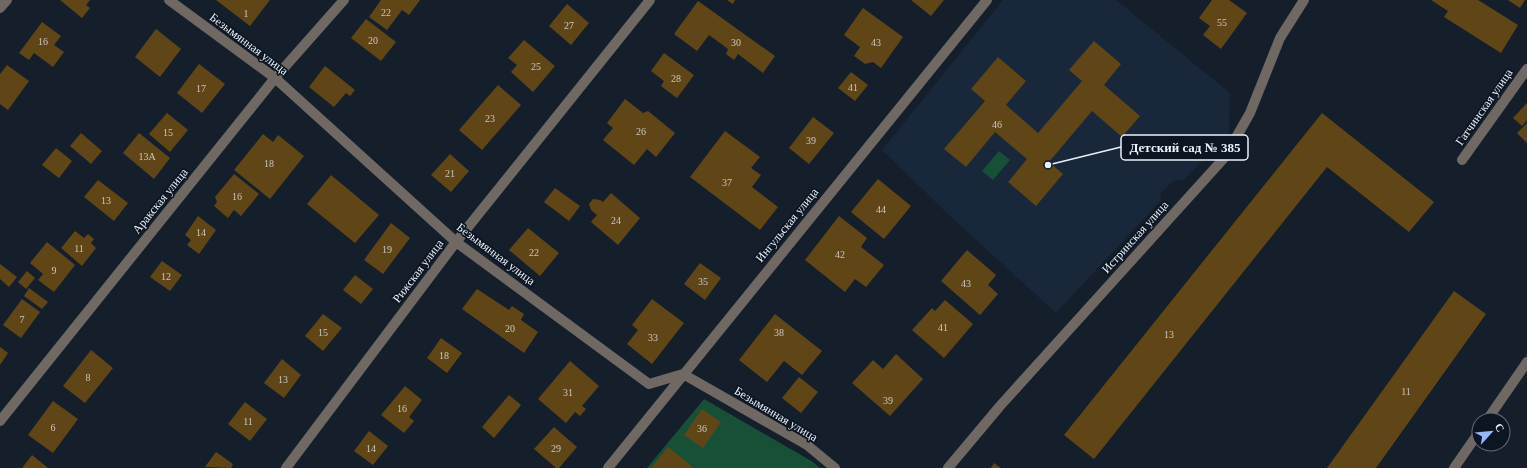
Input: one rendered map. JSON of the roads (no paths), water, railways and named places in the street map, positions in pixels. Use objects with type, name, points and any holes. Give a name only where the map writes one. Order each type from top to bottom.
[{"type":"street","points":[[0,8],[6,0]]},
{"type":"street","name":"Безымянная улица","points":[[169,0],[275,78],[456,242],[649,384],[683,374],[807,445],[835,468]]},
{"type":"street","name":"Аракская улица","points":[[0,421],[275,78],[344,0]]},
{"type":"street","name":"Рижская улица","points":[[286,468],[456,242],[650,0]]},
{"type":"street","name":"Ингульская улица","points":[[608,468],[987,0]]},
{"type":"street","name":"Истринская улица","points":[[948,468],[1000,406],[1225,157],[1250,113],[1280,38],[1304,0]]},
{"type":"street","name":"Гатчинская улица","points":[[1462,160],[1527,68]]},
{"type":"street","points":[[1493,412],[1527,362]]},
{"type":"street","points":[[1454,468],[1471,444]]},
{"type":"place","name":"Детский сад № 385","points":[[1048,165]]}]
